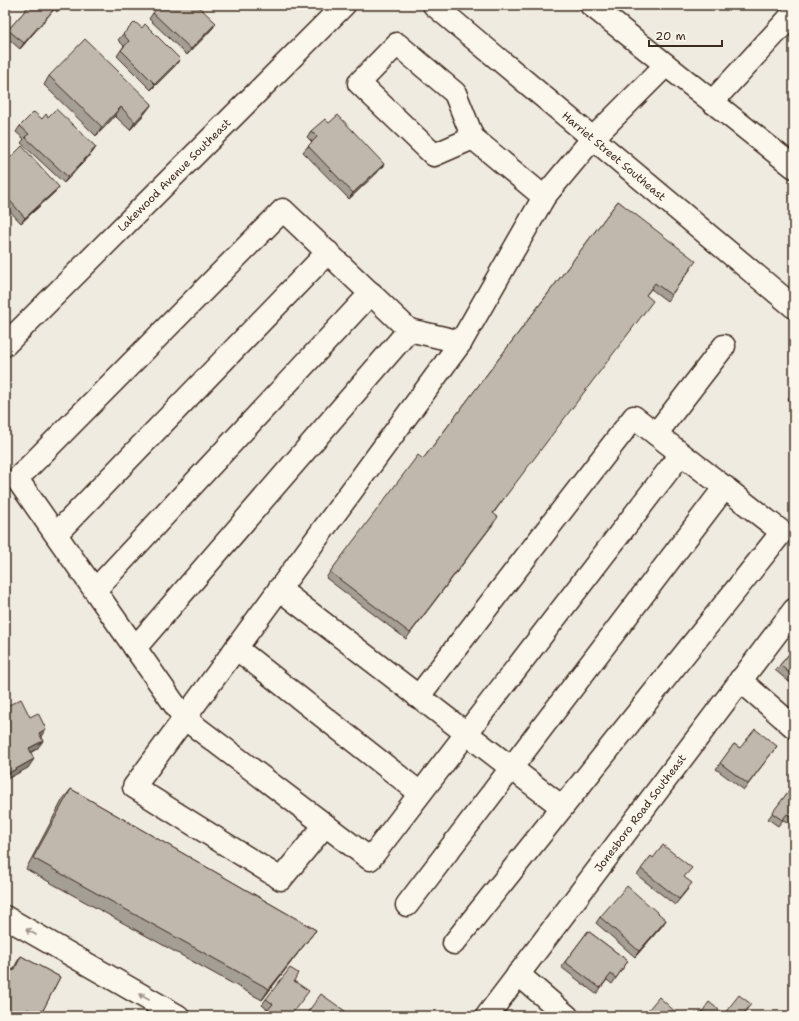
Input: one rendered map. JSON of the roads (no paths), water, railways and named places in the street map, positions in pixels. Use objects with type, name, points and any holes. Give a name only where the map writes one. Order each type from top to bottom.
[{"type":"street","name":"Lakewood Avenue Southeast","points":[[5,345],[344,5]]},
{"type":"street","name":"Harriet Street Southeast","points":[[434,5],[794,307]]},
{"type":"street","points":[[591,5],[794,167]]},
{"type":"street","points":[[712,102],[794,13]]},
{"type":"street","points":[[473,138],[434,155],[359,83],[397,44],[455,93],[473,138],[544,197]]},
{"type":"street","points":[[325,825],[281,879],[134,787],[460,342],[544,197],[593,138],[666,65]]},
{"type":"street","points":[[460,342],[409,330],[283,210],[18,479],[184,718],[370,859],[681,454]]},
{"type":"street","points":[[56,534],[328,252]]},
{"type":"street","points":[[95,590],[371,293]]},
{"type":"street","points":[[135,648],[409,330]]},
{"type":"street","points":[[656,434],[724,346]]},
{"type":"street","points":[[418,697],[634,416],[782,532],[454,943]]},
{"type":"street","points":[[406,905],[725,488]]},
{"type":"street","points":[[279,590],[562,807]]},
{"type":"street","name":"Jonesboro Road Southeast","points":[[486,1016],[794,610]]},
{"type":"street","points":[[236,648],[420,793]]},
{"type":"street","points":[[740,680],[794,727]]},
{"type":"street","points":[[5,917],[178,1016]]},
{"type":"street","points":[[518,974],[567,1016]]}]
